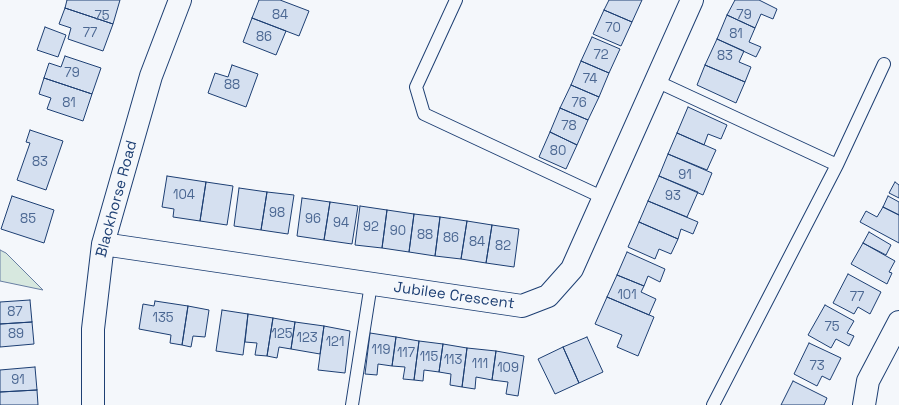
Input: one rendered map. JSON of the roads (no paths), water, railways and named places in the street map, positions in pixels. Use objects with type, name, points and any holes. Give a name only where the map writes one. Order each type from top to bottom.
[{"type":"street","name":"Blackhorse Road","points":[[93,405],[93,329],[103,244],[151,76],[180,0]]},
{"type":"street","name":"Jubilee Crescent","points":[[103,244],[522,306],[548,296],[572,269],[692,0]]},
{"type":"street","points":[[864,405],[868,381],[899,322]]},
{"type":"lane","points":[[456,0],[416,87],[424,114],[604,198]]},
{"type":"lane","points":[[713,405],[837,165],[884,64]]},
{"type":"lane","points":[[656,80],[837,165]]},
{"type":"lane","points":[[352,405],[371,284]]}]
